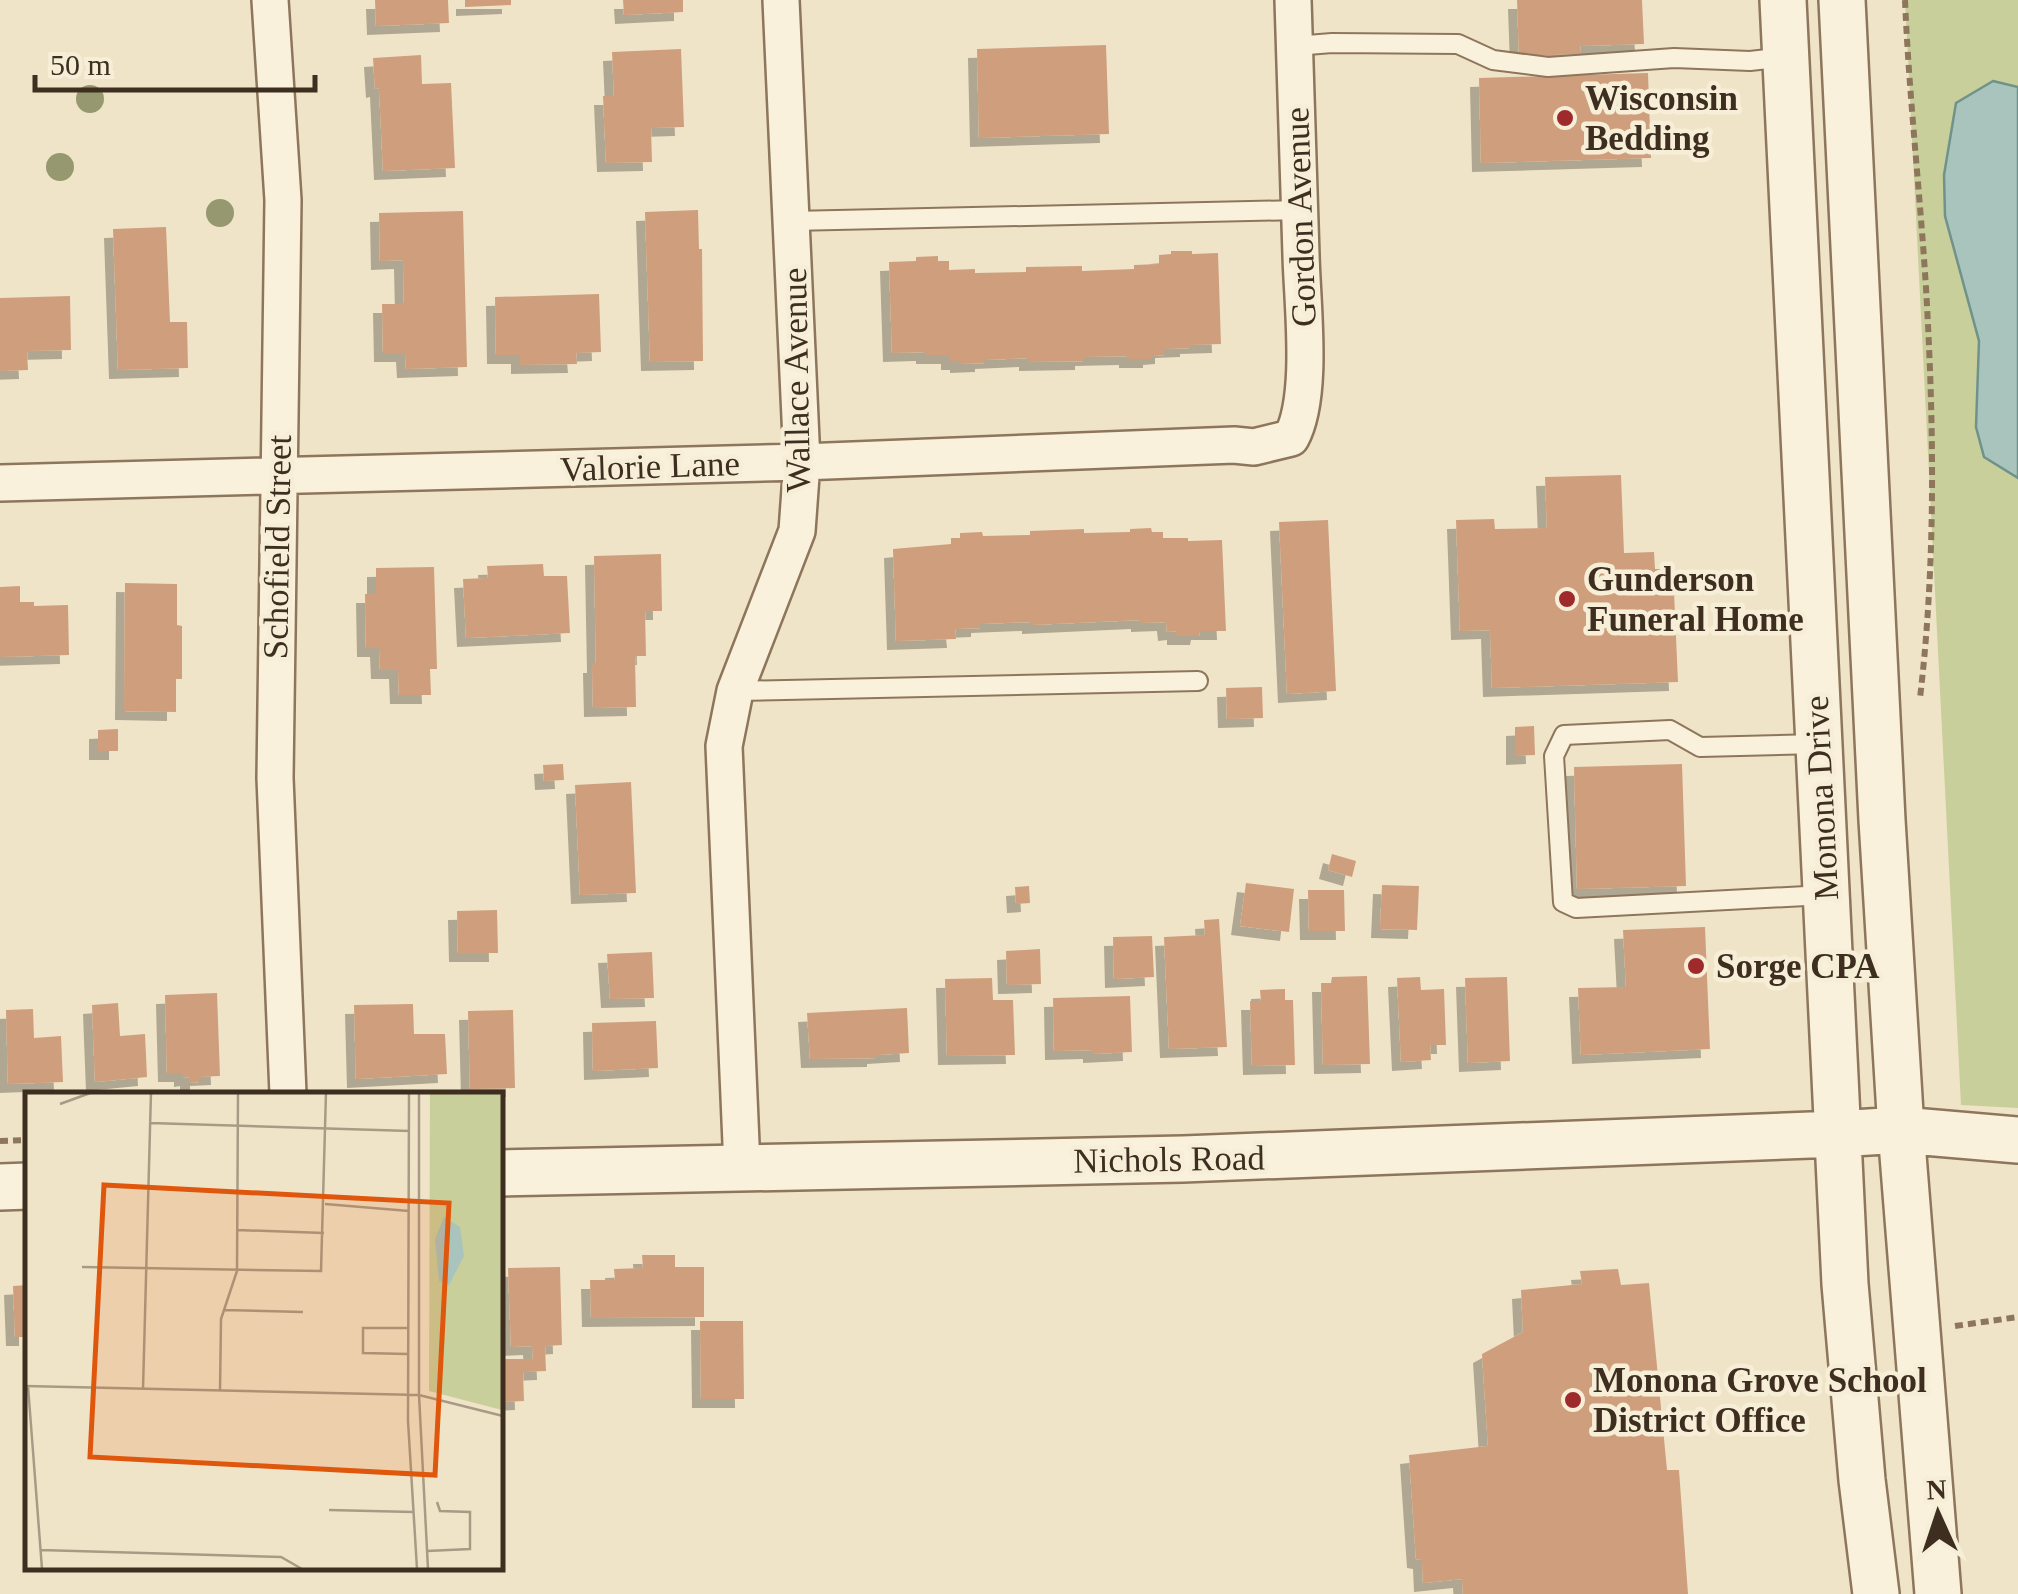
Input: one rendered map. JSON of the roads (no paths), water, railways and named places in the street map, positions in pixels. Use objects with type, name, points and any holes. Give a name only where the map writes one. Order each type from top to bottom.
[{"type":"street","name":"Schofield Street","points":[[270,0],[284,200],[274,778],[288,1092]]},
{"type":"street","name":"Wallace Avenue","points":[[742,1167],[724,746],[735,690],[798,532],[802,462],[781,0]]},
{"type":"street","name":"Gordon Avenue","points":[[1293,0],[1305,320],[1299,421],[1294,432]]},
{"type":"street","name":"Monona Drive","points":[[1783,0],[1845,1284],[1876,1594]]},
{"type":"street","name":"Monona Drive","points":[[1842,0],[1882,820],[1901,1130],[1938,1594]]},
{"type":"street","name":"Valorie Lane","points":[[0,484],[802,462],[1234,444],[1254,447],[1291,438],[1294,432]]},
{"type":"street","name":"Nichols Road","points":[[502,1173],[1183,1160],[1901,1130],[2018,1140]]},
{"type":"street","points":[[0,1187],[25,1186]]},
{"type":"lane","points":[[1294,46],[1458,44],[1494,60],[1548,67],[1674,58],[1750,61],[1786,57]]},
{"type":"lane","points":[[791,221],[1300,210]]},
{"type":"lane","points":[[735,690],[1198,681]]},
{"type":"lane","points":[[1818,744],[1700,747],[1670,730],[1653,730],[1564,735],[1554,756],[1564,902],[1576,908],[1825,895]]},
{"type":"water","points":[[1993,81],[2018,87],[2018,478],[1984,457],[1976,427],[1979,341],[1945,216],[1944,175],[1956,103]]},
{"type":"place","name":"Wisconsin Bedding","points":[[1565,118]]},
{"type":"place","name":"Gunderson Funeral Home","points":[[1567,599]]},
{"type":"place","name":"Sorge CPA","points":[[1696,966]]},
{"type":"place","name":"Monona Grove School District Office","points":[[1573,1400]]}]
